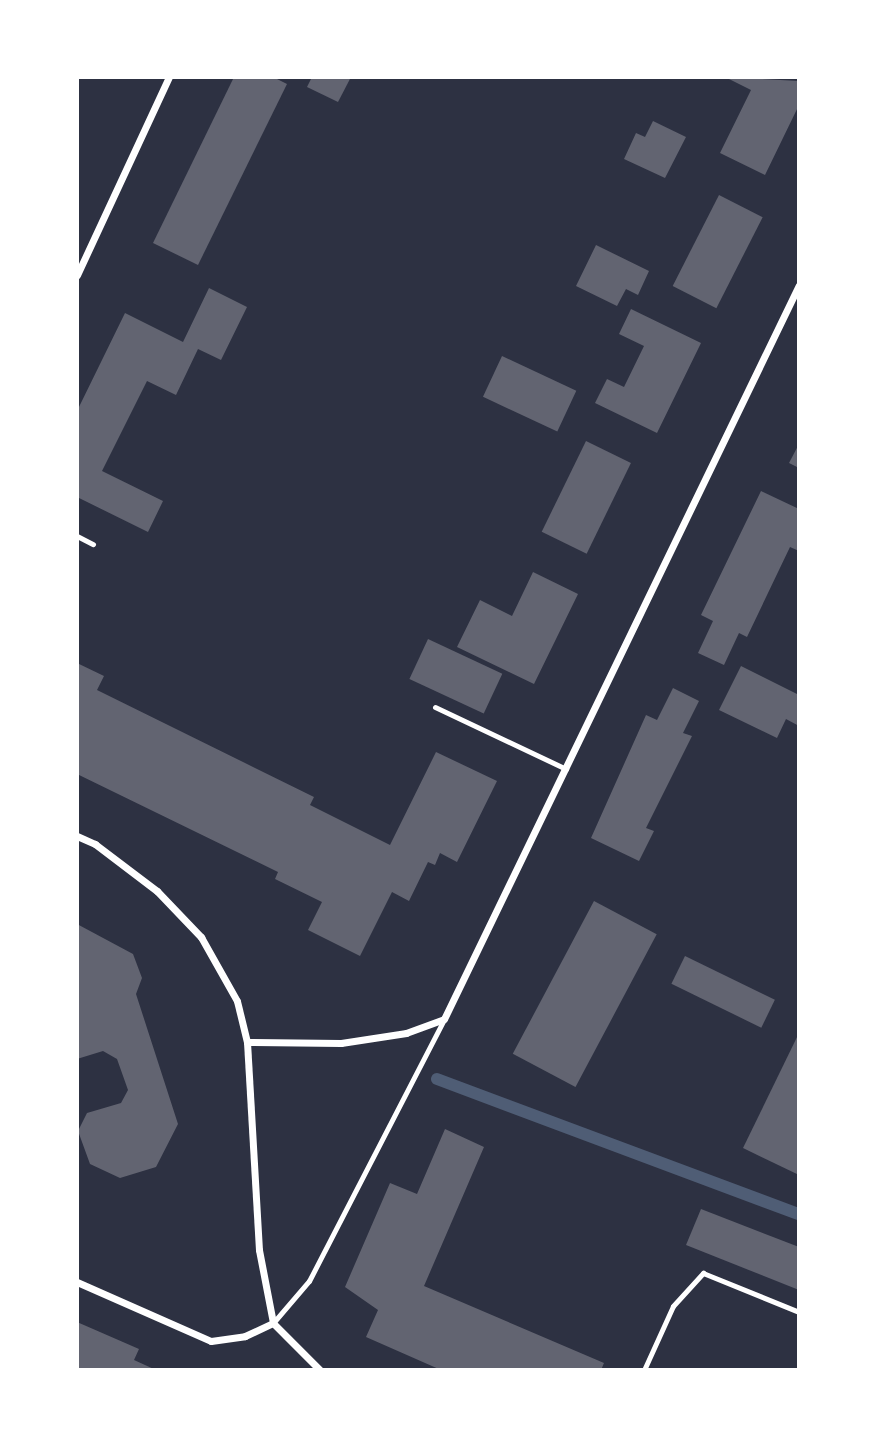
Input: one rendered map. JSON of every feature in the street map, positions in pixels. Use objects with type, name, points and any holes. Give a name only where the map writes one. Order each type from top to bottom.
[{"type":"street","points":[[77,275],[169,77]]},
{"type":"street","points":[[247,1042],[341,1043],[406,1033],[444,1019],[799,285]]},
{"type":"street","points":[[77,836],[95,844],[157,891],[201,937],[237,1001],[247,1042],[257,1225],[273,1323],[320,1370]]},
{"type":"street","points":[[77,1282],[211,1341],[245,1336],[273,1323]]},
{"type":"lane","points":[[77,536],[93,544]]},
{"type":"lane","points":[[435,707],[566,769]]},
{"type":"lane","points":[[273,1323],[309,1281],[444,1019]]},
{"type":"lane","points":[[644,1370],[673,1306],[703,1273],[799,1312]]},
{"type":"building","points":[[234,77],[273,77],[287,84],[198,265],[153,243]]},
{"type":"building","points":[[312,77],[351,77],[338,102],[307,87]]},
{"type":"building","points":[[725,77],[799,81],[799,105],[765,175],[720,153],[751,90]]},
{"type":"building","points":[[653,121],[686,137],[665,178],[624,159],[636,133],[645,137]]},
{"type":"building","points":[[719,195],[763,217],[716,308],[673,286]]},
{"type":"building","points":[[596,245],[649,271],[638,295],[626,289],[617,306],[576,286]]},
{"type":"building","points":[[209,288],[247,307],[221,360],[198,349],[176,395],[147,381],[102,471],[163,501],[148,532],[77,497],[77,411],[125,313],[183,342]]},
{"type":"building","points":[[631,309],[701,343],[657,433],[595,403],[607,379],[624,387],[644,346],[619,334]]},
{"type":"building","points":[[502,356],[576,391],[557,431],[483,397]]},
{"type":"building","points":[[586,441],[631,463],[587,554],[542,532]]},
{"type":"building","points":[[799,444],[799,468],[789,463]]},
{"type":"building","points":[[761,491],[799,509],[799,551],[790,547],[747,637],[739,633],[724,665],[698,653],[713,621],[701,615]]},
{"type":"building","points":[[533,572],[578,594],[534,684],[457,647],[480,600],[512,616]]},
{"type":"building","points":[[428,639],[502,674],[484,714],[409,679]]},
{"type":"building","points":[[77,663],[104,676],[97,690],[314,797],[310,805],[390,845],[436,752],[497,781],[457,862],[440,853],[435,865],[428,862],[409,901],[392,892],[360,956],[308,930],[322,902],[275,879],[278,872],[77,774]]},
{"type":"building","points":[[741,666],[799,695],[799,726],[786,719],[777,738],[719,710]]},
{"type":"building","points":[[673,688],[699,701],[683,733],[692,736],[646,828],[654,831],[639,861],[591,838],[646,715],[657,720]]},
{"type":"building","points":[[594,901],[657,934],[575,1087],[513,1054]]},
{"type":"building","points":[[77,924],[133,954],[142,978],[136,994],[178,1124],[156,1167],[120,1178],[90,1164],[78,1131],[87,1113],[121,1103],[128,1090],[117,1059],[103,1051],[77,1059]]},
{"type":"building","points":[[685,956],[775,1000],[761,1028],[671,984]]},
{"type":"building","points":[[799,1033],[799,1175],[743,1148]]},
{"type":"building","points":[[445,1129],[484,1147],[424,1286],[604,1363],[601,1370],[441,1370],[366,1337],[378,1310],[345,1287],[390,1183],[417,1194]]},
{"type":"building","points":[[701,1209],[799,1247],[799,1290],[686,1245]]},
{"type":"building","points":[[77,1322],[139,1349],[134,1360],[156,1370],[77,1370]]},
{"type":"waterway","points":[[437,1079],[799,1214]]}]
